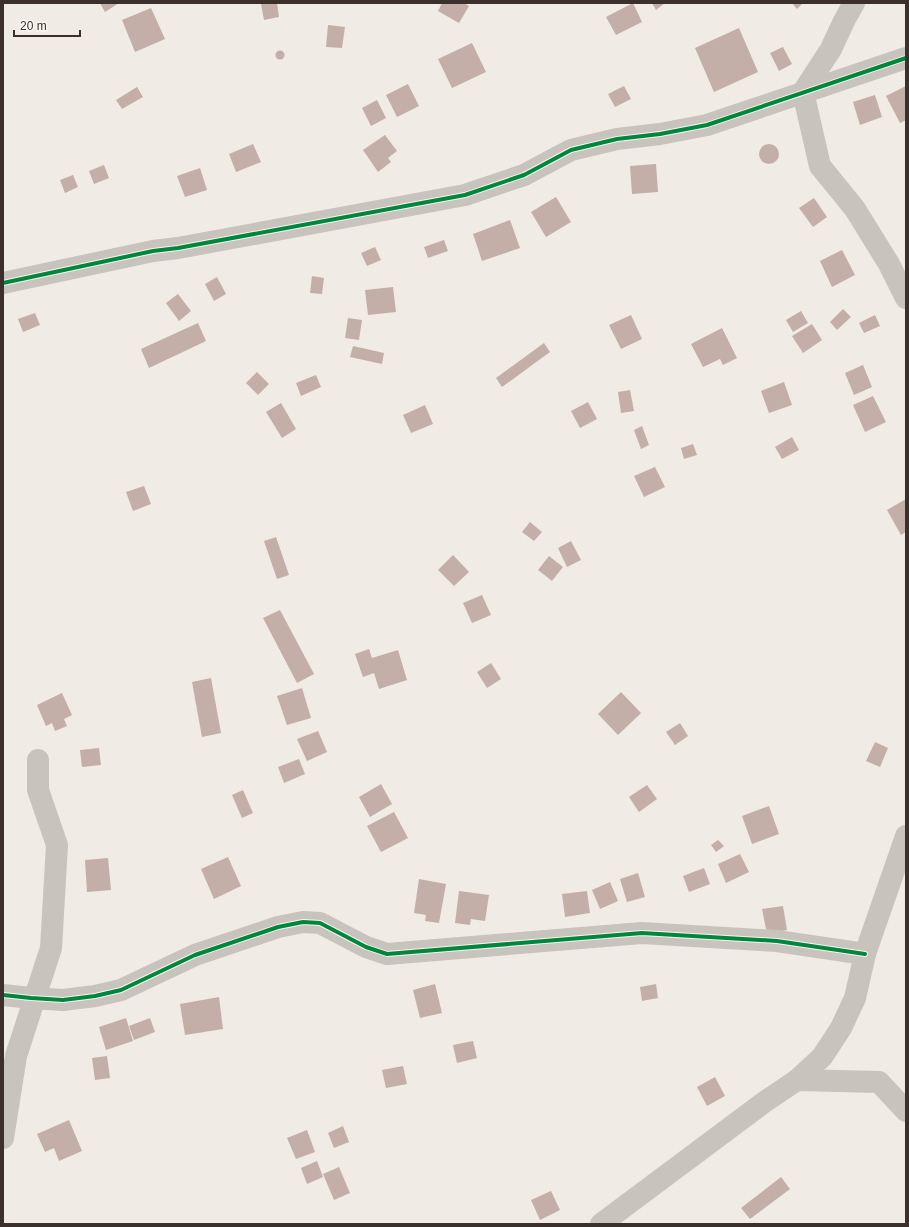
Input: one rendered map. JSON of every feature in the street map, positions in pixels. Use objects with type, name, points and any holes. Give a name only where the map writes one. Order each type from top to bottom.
[{"type":"street","points":[[854,3],[831,49],[803,92],[820,166],[855,208],[889,264],[906,298]]},
{"type":"street","points":[[3,283],[153,251],[185,247],[465,195],[524,175],[571,150],[616,139],[668,133],[707,125],[906,58]]},
{"type":"street","points":[[3,1138],[16,1056],[51,948],[57,845],[38,790],[38,760]]},
{"type":"street","points":[[601,1224],[763,1103],[797,1080],[822,1057],[841,1028],[855,998],[865,954],[906,836]]},
{"type":"street","points":[[3,995],[34,999],[63,1000],[95,996],[121,990],[195,955],[278,928],[303,922],[320,922],[366,947],[387,954],[642,933],[776,941],[865,954]]},
{"type":"street","points":[[797,1080],[879,1082],[906,1111]]},
{"type":"building","points":[[100,3],[119,3],[105,12]]},
{"type":"building","points":[[277,3],[279,17],[264,20],[261,4]]},
{"type":"building","points":[[442,3],[464,3],[469,6],[459,23],[438,11]]},
{"type":"building","points":[[633,3],[642,22],[616,35],[606,17]]},
{"type":"building","points":[[652,3],[665,3],[656,10]]},
{"type":"building","points":[[792,3],[803,3],[797,9]]},
{"type":"building","points":[[151,8],[165,39],[135,52],[122,20]]},
{"type":"building","points":[[328,25],[345,27],[342,48],[326,47]]},
{"type":"building","points":[[739,28],[758,72],[714,92],[695,48]]},
{"type":"building","points":[[472,43],[486,72],[452,88],[438,59]]},
{"type":"building","points":[[783,47],[792,64],[779,71],[770,53]]},
{"type":"building","points":[[280,50],[285,55],[280,60],[275,55]]},
{"type":"building","points":[[408,84],[419,106],[397,117],[386,95]]},
{"type":"building","points":[[624,86],[631,99],[615,107],[608,94]]},
{"type":"building","points":[[906,86],[906,120],[900,123],[886,96]]},
{"type":"building","points":[[137,87],[143,97],[122,109],[116,100]]},
{"type":"building","points":[[875,95],[882,117],[860,125],[853,102]]},
{"type":"building","points":[[377,100],[386,118],[371,126],[362,108]]},
{"type":"building","points":[[385,135],[397,151],[388,158],[391,162],[378,172],[363,150]]},
{"type":"building","points":[[253,144],[261,162],[236,172],[229,154]]},
{"type":"building","points":[[769,144],[776,147],[779,154],[776,161],[769,164],[762,161],[759,154],[762,147]]},
{"type":"building","points":[[656,164],[658,192],[632,194],[630,166]]},
{"type":"building","points":[[104,165],[109,178],[94,184],[89,171]]},
{"type":"building","points":[[200,168],[207,190],[185,197],[177,176]]},
{"type":"building","points":[[73,175],[78,187],[65,193],[60,180]]},
{"type":"building","points":[[556,197],[571,222],[546,237],[531,212]]},
{"type":"building","points":[[814,198],[827,217],[813,227],[799,208]]},
{"type":"building","points":[[510,220],[520,248],[482,261],[473,234]]},
{"type":"building","points":[[444,240],[448,251],[428,258],[424,247]]},
{"type":"building","points":[[375,247],[381,260],[367,266],[361,253]]},
{"type":"building","points":[[842,250],[855,275],[832,287],[820,261]]},
{"type":"building","points":[[312,276],[324,278],[322,294],[310,293]]},
{"type":"building","points":[[217,277],[226,294],[214,301],[205,284]]},
{"type":"building","points":[[393,287],[396,312],[368,315],[365,290]]},
{"type":"building","points":[[178,294],[191,311],[179,321],[166,303]]},
{"type":"building","points":[[843,309],[851,317],[837,330],[830,322]]},
{"type":"building","points":[[801,311],[808,323],[793,332],[786,320]]},
{"type":"building","points":[[35,313],[40,325],[23,332],[18,319]]},
{"type":"building","points":[[631,315],[642,339],[621,349],[609,325]]},
{"type":"building","points":[[875,315],[880,326],[864,333],[859,323]]},
{"type":"building","points":[[348,318],[362,320],[359,340],[345,338]]},
{"type":"building","points":[[198,323],[206,341],[149,368],[141,349]]},
{"type":"building","points":[[812,324],[822,340],[803,353],[792,336]]},
{"type":"building","points":[[722,328],[737,358],[723,365],[720,359],[703,367],[691,344]]},
{"type":"building","points":[[544,343],[550,352],[502,387],[496,378]]},
{"type":"building","points":[[353,346],[384,353],[382,364],[350,357]]},
{"type":"building","points":[[863,365],[872,387],[854,395],[845,373]]},
{"type":"building","points":[[257,372],[269,384],[258,395],[246,383]]},
{"type":"building","points":[[316,375],[321,387],[301,396],[296,383]]},
{"type":"building","points":[[784,382],[792,405],[769,413],[761,391]]},
{"type":"building","points":[[630,390],[634,411],[621,413],[618,392]]},
{"type":"building","points":[[873,396],[886,422],[865,432],[853,405]]},
{"type":"building","points":[[588,402],[597,419],[580,428],[571,411]]},
{"type":"building","points":[[281,403],[296,429],[282,438],[266,412]]},
{"type":"building","points":[[425,405],[433,424],[411,433],[403,415]]},
{"type":"building","points":[[642,426],[649,445],[641,449],[634,430]]},
{"type":"building","points":[[792,437],[799,450],[782,459],[775,447]]},
{"type":"building","points":[[693,444],[697,455],[684,459],[681,448]]},
{"type":"building","points":[[655,467],[665,487],[644,497],[634,476]]},
{"type":"building","points":[[144,486],[151,504],[133,511],[126,492]]},
{"type":"building","points":[[906,499],[906,532],[901,535],[887,510]]},
{"type":"building","points":[[530,522],[542,532],[534,541],[522,532]]},
{"type":"building","points":[[276,537],[289,575],[277,579],[264,541]]},
{"type":"building","points":[[571,541],[581,560],[567,567],[558,548]]},
{"type":"building","points":[[453,555],[469,572],[454,586],[438,570]]},
{"type":"building","points":[[549,556],[563,567],[552,581],[538,570]]},
{"type":"building","points":[[482,595],[491,615],[472,623],[463,603]]},
{"type":"building","points":[[280,610],[314,674],[297,683],[263,618]]},
{"type":"building","points":[[369,649],[372,658],[398,650],[407,680],[379,689],[374,673],[363,677],[355,654]]},
{"type":"building","points":[[491,663],[501,679],[487,688],[477,672]]},
{"type":"building","points":[[211,678],[221,733],[202,737],[192,682]]},
{"type":"building","points":[[302,688],[311,718],[287,725],[277,696]]},
{"type":"building","points":[[621,692],[641,713],[618,735],[598,714]]},
{"type":"building","points":[[62,693],[72,715],[64,719],[67,726],[55,731],[52,723],[46,726],[37,705]]},
{"type":"building","points":[[680,723],[688,736],[675,745],[666,732]]},
{"type":"building","points":[[318,731],[327,752],[307,761],[297,739]]},
{"type":"building","points":[[875,742],[888,748],[880,767],[866,761]]},
{"type":"building","points":[[99,748],[101,765],[82,767],[80,750]]},
{"type":"building","points":[[299,759],[305,774],[284,783],[278,767]]},
{"type":"building","points":[[381,784],[392,804],[370,817],[359,797]]},
{"type":"building","points":[[647,785],[657,799],[639,812],[629,797]]},
{"type":"building","points":[[243,790],[253,813],[242,818],[232,795]]},
{"type":"building","points":[[769,806],[779,834],[752,844],[742,816]]},
{"type":"building","points":[[394,812],[408,838],[381,852],[367,826]]},
{"type":"building","points":[[718,840],[724,846],[716,852],[711,845]]},
{"type":"building","points":[[740,854],[749,872],[726,883],[718,864]]},
{"type":"building","points":[[228,857],[241,886],[214,899],[201,869]]},
{"type":"building","points":[[108,858],[111,890],[87,892],[85,860]]},
{"type":"building","points":[[704,868],[710,884],[689,892],[683,876]]},
{"type":"building","points":[[638,873],[645,897],[627,902],[620,879]]},
{"type":"building","points":[[419,879],[446,884],[439,923],[425,921],[426,915],[414,913]]},
{"type":"building","points":[[610,882],[618,901],[600,909],[592,890]]},
{"type":"building","points":[[459,891],[489,895],[485,921],[471,919],[470,925],[455,923]]},
{"type":"building","points":[[587,891],[590,913],[565,917],[562,894]]},
{"type":"building","points":[[783,906],[787,930],[767,934],[762,909]]},
{"type":"building","points":[[435,984],[442,1013],[420,1018],[413,990]]},
{"type":"building","points":[[656,984],[658,998],[642,1001],[640,987]]},
{"type":"building","points":[[219,997],[223,1029],[185,1035],[180,1004]]},
{"type":"building","points":[[126,1018],[133,1041],[106,1050],[99,1027]]},
{"type":"building","points":[[150,1018],[155,1032],[134,1040],[129,1026]]},
{"type":"building","points":[[473,1041],[477,1058],[457,1063],[453,1045]]},
{"type":"building","points":[[107,1056],[110,1078],[95,1080],[92,1058]]},
{"type":"building","points":[[403,1066],[407,1084],[386,1088],[382,1070]]},
{"type":"building","points":[[715,1077],[725,1096],[707,1106],[697,1087]]},
{"type":"building","points":[[69,1120],[82,1151],[59,1161],[54,1148],[45,1152],[37,1134]]},
{"type":"building","points":[[343,1126],[349,1142],[334,1148],[328,1133]]},
{"type":"building","points":[[307,1130],[315,1152],[296,1159],[287,1138]]},
{"type":"building","points":[[317,1161],[323,1177],[307,1184],[301,1168]]},
{"type":"building","points":[[339,1167],[350,1193],[334,1200],[323,1174]]},
{"type":"building","points":[[781,1177],[790,1189],[750,1219],[741,1208]]},
{"type":"building","points":[[551,1191],[560,1210],[540,1220],[531,1200]]},
{"type":"cycle path","points":[[3,283],[153,251],[178,248],[465,195],[524,175],[571,150],[617,139],[660,134],[707,125],[906,58]]},
{"type":"cycle path","points":[[3,995],[63,1000],[95,996],[121,990],[195,955],[278,927],[303,922],[320,923],[366,947],[387,954],[642,933],[777,941],[865,954]]}]
